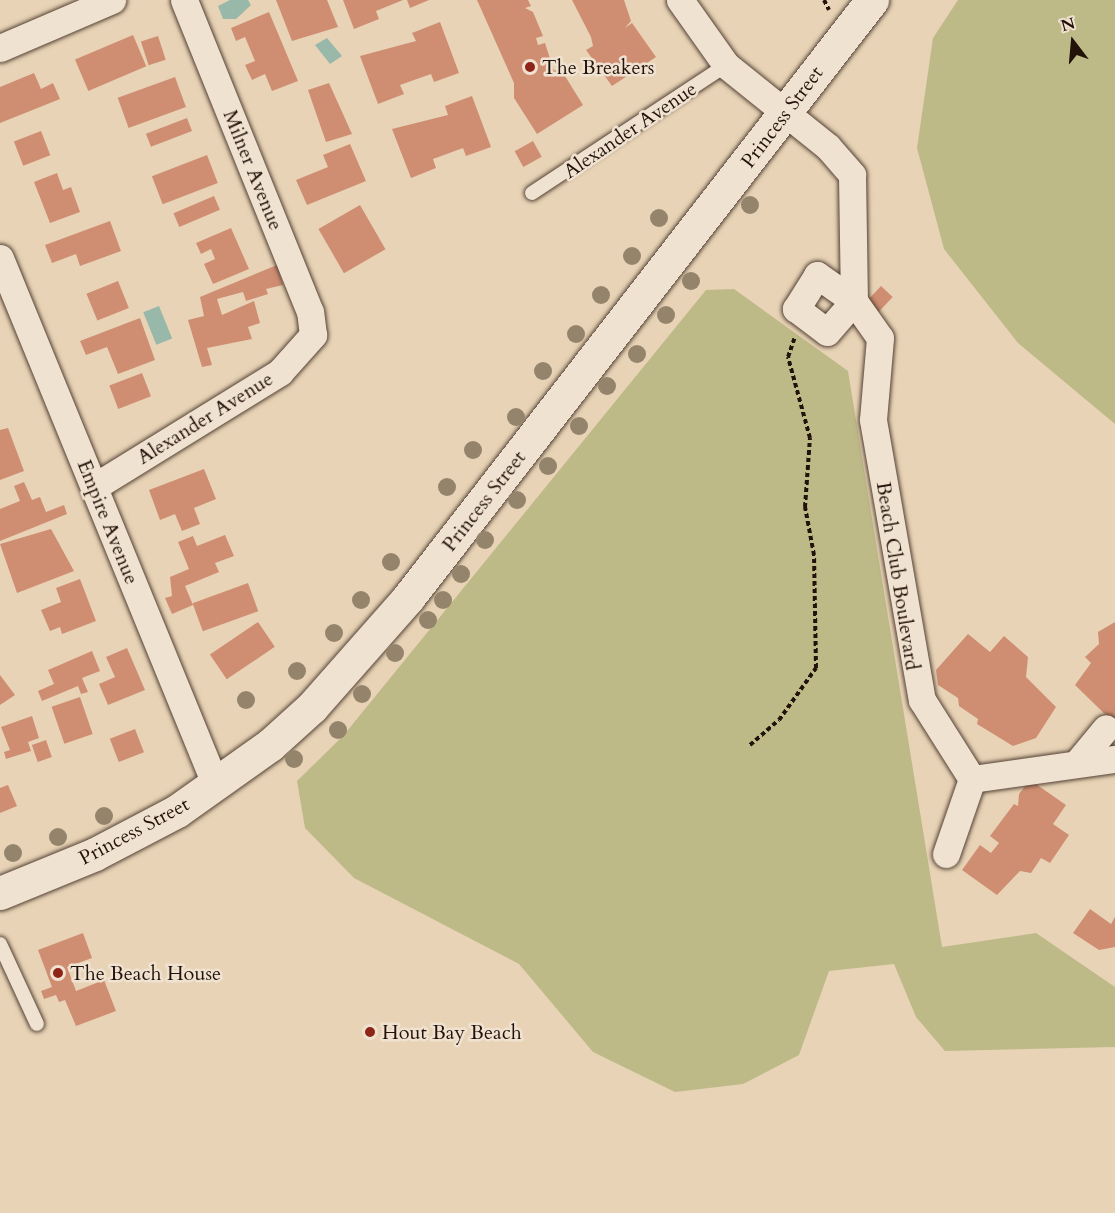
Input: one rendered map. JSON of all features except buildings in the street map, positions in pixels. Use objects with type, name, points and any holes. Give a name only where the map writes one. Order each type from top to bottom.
[{"type":"street","points":[[0,48],[112,0]]},
{"type":"street","name":"Milner Avenue","points":[[184,0],[310,312],[310,342]]},
{"type":"street","points":[[680,0],[726,65],[785,115],[828,147],[852,175],[854,301],[827,332],[800,316],[797,305],[851,222]]},
{"type":"street","name":"Princess Street","points":[[0,893],[133,835],[216,786],[279,738],[370,645],[785,115],[872,0]]},
{"type":"street","name":"Empire Avenue","points":[[0,258],[216,786]]},
{"type":"street","points":[[817,275],[854,301]]},
{"type":"street","name":"Beach Club Boulevard","points":[[854,301],[880,338],[873,420],[914,679],[972,780]]},
{"type":"street","name":"Alexander Avenue","points":[[94,487],[280,372],[310,342]]},
{"type":"street","points":[[1077,763],[1106,728]]},
{"type":"street","points":[[946,854],[972,780],[1115,759]]},
{"type":"lane","name":"Alexander Avenue","points":[[532,193],[726,65]]},
{"type":"lane","points":[[0,944],[37,1024]]},
{"type":"path","points":[[824,0],[830,10]]},
{"type":"path","points":[[750,745],[779,720],[816,668],[814,555],[805,507],[810,438],[788,357],[800,316]]},
{"type":"shaded area","points":[[230,0],[248,0],[251,5],[236,19],[223,19],[218,6]]},
{"type":"shaded area","points":[[958,0],[1115,0],[1115,424],[1018,343],[944,249],[917,148],[933,38]]},
{"type":"shaded area","points":[[327,38],[342,56],[330,64],[315,45]]},
{"type":"shaded area","points":[[734,289],[848,371],[942,947],[1036,933],[1115,987],[1115,1047],[945,1051],[916,1017],[894,964],[829,971],[799,1055],[743,1084],[675,1092],[593,1052],[519,964],[354,878],[305,828],[297,781],[343,736],[706,290]]},
{"type":"shaded area","points":[[159,306],[172,338],[156,345],[143,312]]},
{"type":"place","name":"The Breakers","points":[[530,67]]},
{"type":"place","name":"The Beach House","points":[[58,973]]},
{"type":"place","name":"Hout Bay Beach","points":[[370,1032]]}]
